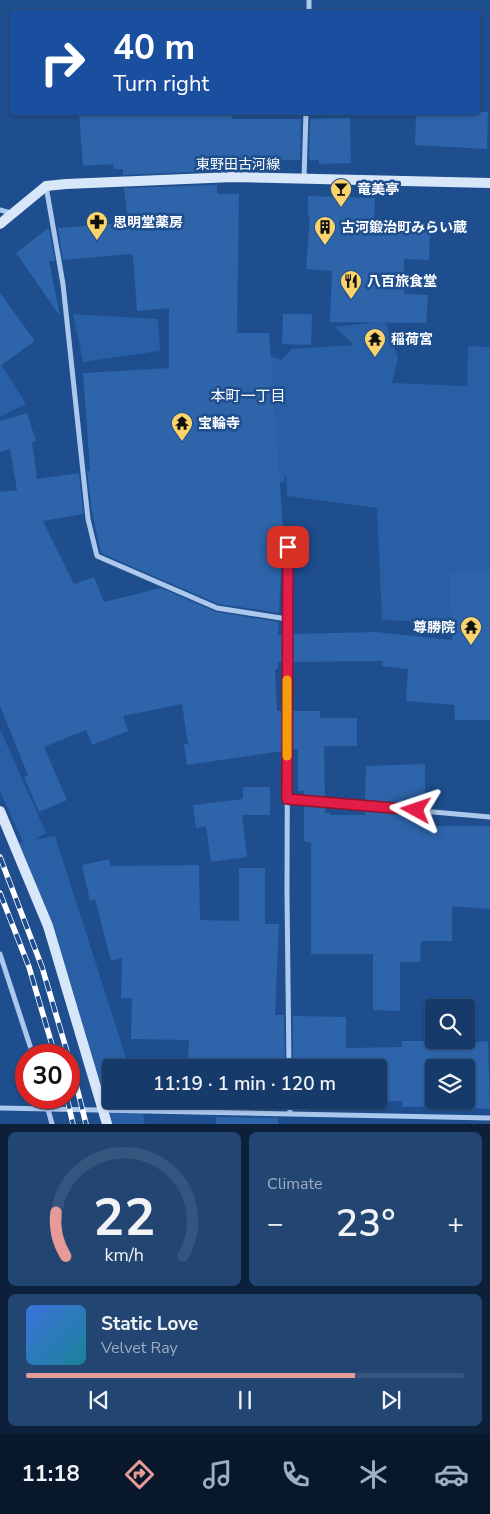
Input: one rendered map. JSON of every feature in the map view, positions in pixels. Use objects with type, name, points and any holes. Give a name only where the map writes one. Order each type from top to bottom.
[{"type":"main road","name":"東野田古河線","points":[[46,186],[112,181],[224,177],[490,183]]},
{"type":"main road","points":[[0,224],[46,186]]},
{"type":"main road","points":[[0,811],[48,926],[102,1102]]},
{"type":"main road","points":[[104,1109],[107,1124]]},
{"type":"street","points":[[304,179],[306,115]]},
{"type":"street","points":[[46,186],[63,284],[88,519],[97,556],[217,608],[287,619]]},
{"type":"street","points":[[0,210],[11,213]]},
{"type":"street","points":[[288,547],[289,1059]]},
{"type":"street","points":[[287,799],[490,817]]},
{"type":"street","points":[[0,954],[29,1044]]},
{"type":"street","points":[[0,1108],[15,1108]]},
{"type":"street","points":[[48,1109],[52,1124]]},
{"type":"street","points":[[80,1109],[102,1109]]},
{"type":"street","points":[[104,1109],[490,1118]]},
{"type":"street","points":[[458,1117],[458,1124]]},
{"type":"shaded area","points":[[73,314],[158,319],[160,351],[83,362]]},
{"type":"shaded area","points":[[385,321],[398,358],[392,383],[467,386],[468,346],[490,347],[490,600],[469,623],[382,620],[377,508],[287,496],[286,475],[283,483],[237,465],[268,355],[281,360],[292,349],[354,345],[335,327]]},
{"type":"shaded area","points":[[0,362],[26,404],[0,417]]},
{"type":"shaded area","points":[[0,729],[46,833],[33,840],[55,836],[126,1059],[102,1059],[102,1107],[48,926],[13,844],[23,842],[0,791]]},
{"type":"shaded area","points":[[103,1109],[142,1109],[145,1124],[107,1124]]},
{"type":"building","points":[[480,112],[488,112],[487,149],[415,145],[416,115],[480,115]]},
{"type":"building","points":[[79,115],[231,115],[232,119],[301,119],[300,160],[239,161],[239,165],[217,166],[217,171],[123,175],[123,169],[114,169],[113,164],[83,166]]},
{"type":"building","points":[[350,118],[351,163],[319,164],[319,160],[309,160],[310,119]]},
{"type":"building","name":"宝輪寺","points":[[217,185],[217,194],[239,194],[237,333],[269,333],[283,526],[279,613],[218,604],[101,553],[92,512],[87,471],[90,471],[83,373],[169,368],[169,308],[137,311],[133,257],[131,254],[63,260],[58,228],[128,223],[124,188]]},
{"type":"building","points":[[308,196],[375,198],[374,229],[430,231],[429,260],[404,259],[404,294],[428,295],[426,323],[330,322],[332,271],[306,269],[310,217],[308,217]]},
{"type":"building","points":[[49,229],[55,261],[49,261],[60,316],[16,253]]},
{"type":"building","points":[[0,293],[35,341],[0,366]]},
{"type":"building","points":[[283,314],[312,314],[311,345],[282,344]]},
{"type":"building","points":[[27,413],[36,441],[32,442],[37,479],[79,473],[83,514],[43,521],[74,584],[94,577],[104,602],[161,588],[216,612],[279,622],[278,635],[283,635],[283,662],[278,662],[278,669],[275,669],[277,711],[283,711],[283,751],[187,765],[184,744],[188,744],[182,704],[123,716],[128,731],[92,745],[86,730],[44,747],[67,800],[39,812],[24,777],[28,775],[0,706],[0,492],[17,490],[10,449],[0,452],[0,421]]},
{"type":"building","points":[[490,572],[490,720],[455,720],[454,705],[406,701],[408,669],[382,666],[383,661],[292,662],[292,634],[376,632],[452,640],[450,573]]},
{"type":"building","points":[[292,711],[320,711],[320,718],[357,718],[357,746],[324,746],[325,798],[304,796],[304,791],[298,791],[298,749],[292,750]]},
{"type":"building","points":[[425,764],[425,807],[365,802],[366,766]]},
{"type":"building","points":[[243,787],[270,787],[270,815],[242,815],[247,857],[211,862],[206,826],[196,828],[193,805],[243,799]]},
{"type":"building","points":[[304,805],[325,807],[325,813],[330,813],[330,815],[365,815],[365,810],[425,816],[425,824],[434,824],[434,826],[490,826],[490,909],[452,906],[452,941],[421,941],[420,962],[400,962],[400,1011],[373,1010],[373,954],[311,954],[311,843],[304,841]]},
{"type":"building","points":[[109,859],[111,866],[199,865],[200,920],[239,921],[239,868],[265,868],[265,924],[279,924],[275,1015],[284,1015],[285,1059],[188,1059],[189,1040],[131,1039],[132,998],[121,998],[122,958],[111,961],[95,899],[90,901],[82,865]]},
{"type":"building","points":[[293,1016],[346,1017],[346,1048],[402,1047],[402,1041],[425,1041],[425,1049],[475,1049],[475,1042],[488,1041],[490,1109],[475,1108],[475,1059],[425,1059],[425,1107],[402,1107],[402,1101],[387,1101],[387,1059],[293,1059]]},
{"type":"building","points":[[216,1117],[278,1118],[278,1124],[216,1124]]},
{"type":"railway","points":[[0,857],[42,967],[65,1044]]},
{"type":"railway","points":[[0,893],[29,967],[52,1044]]},
{"type":"railway","points":[[80,1100],[86,1124]]},
{"type":"railway","points":[[70,1109],[73,1124]]},
{"type":"slow traffic","points":[[287,680],[287,756]]},
{"type":"place","name":"竜美亭","points":[[341,208]]},
{"type":"place","name":"思明堂薬房","points":[[97,241]]},
{"type":"place","name":"古河鍛治町みらい蔵","points":[[325,246]]},
{"type":"place","name":"八百旅食堂","points":[[351,300]]},
{"type":"place","name":"稲荷宮","points":[[375,358]]},
{"type":"place","name":"宝輪寺","points":[[182,442]]},
{"type":"place","name":"尊勝院","points":[[471,646]]},
{"type":"district","name":"本町一丁目","points":[[248,396]]},
{"type":"route","points":[[288,547],[287,799],[416,810]]}]
